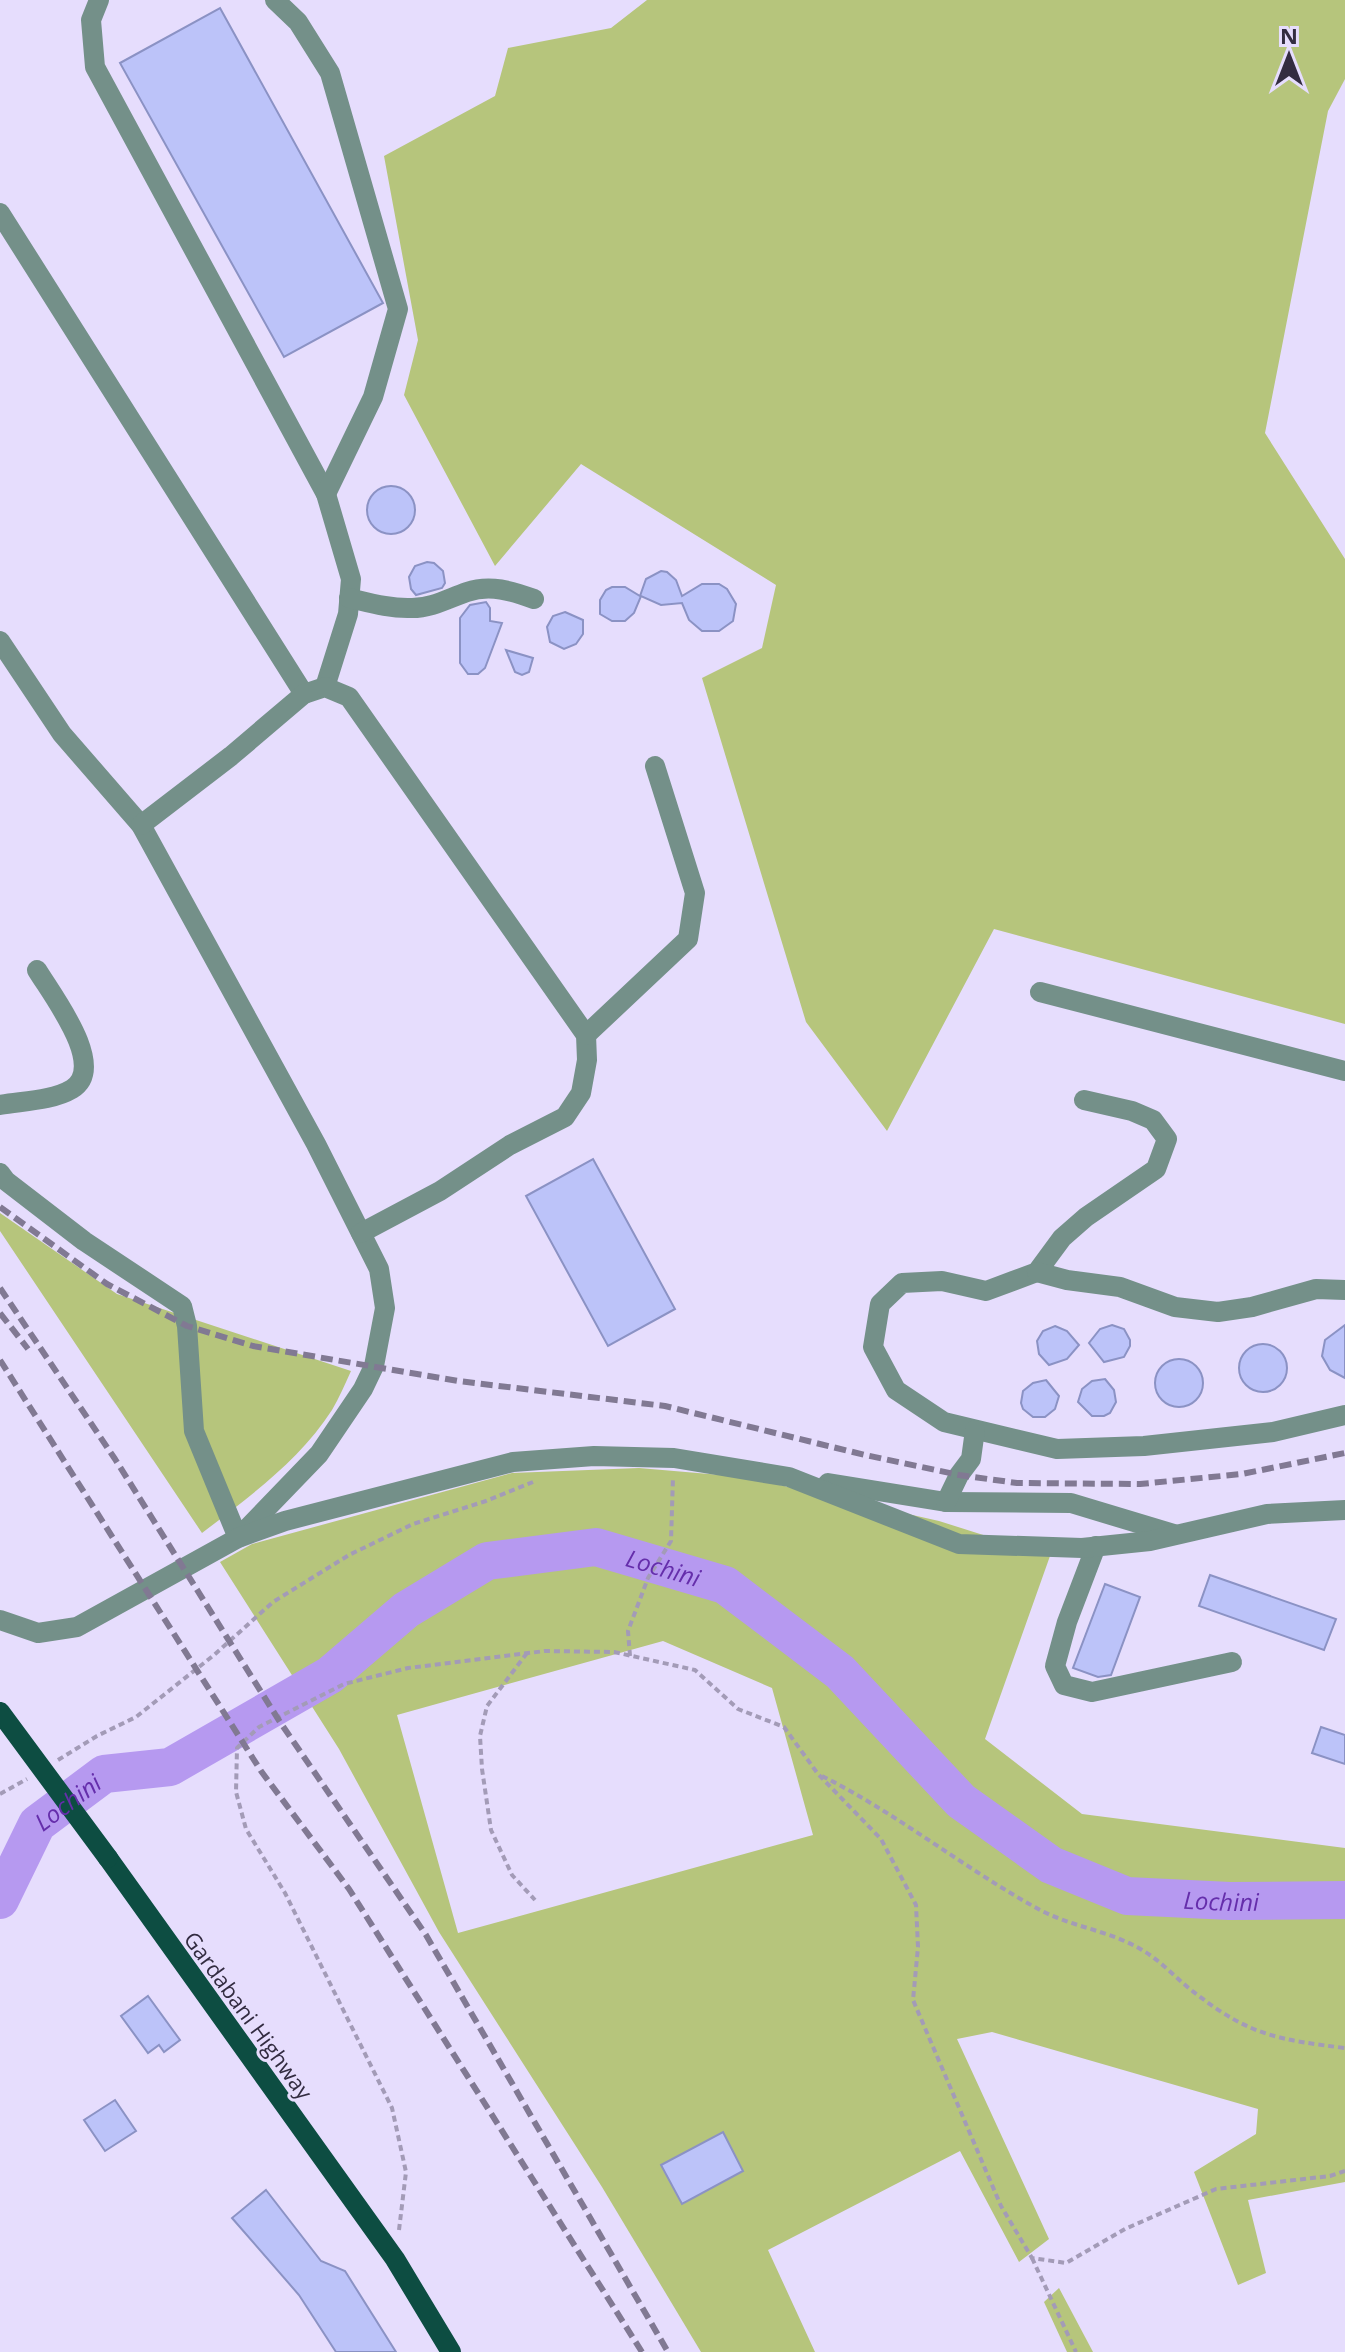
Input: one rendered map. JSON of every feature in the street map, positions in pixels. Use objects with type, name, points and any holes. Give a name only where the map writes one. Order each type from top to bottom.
[{"type":"main road","name":"Gardabani Highway","points":[[0,1712],[395,2259],[451,2352]]},
{"type":"street","points":[[99,0],[91,20],[95,67],[326,494],[351,579],[348,614],[325,687]]},
{"type":"street","points":[[275,0],[298,22],[330,73],[398,309],[373,397],[326,494]]},
{"type":"street","points":[[0,213],[304,694]]},
{"type":"street","points":[[349,598],[413,608],[490,587],[534,599]]},
{"type":"street","points":[[0,641],[62,734],[141,825],[316,1144],[379,1269],[385,1308],[374,1366],[363,1389],[319,1454],[238,1538]]},
{"type":"street","points":[[141,825],[231,756],[304,694],[325,687],[349,697],[586,1035],[587,1060],[581,1093],[565,1117],[510,1145],[440,1191],[361,1233]]},
{"type":"street","points":[[586,1035],[688,939],[695,893],[655,766]]},
{"type":"street","points":[[0,1105],[60,1094],[74,1088],[83,1079],[81,1045],[37,970]]},
{"type":"street","points":[[1040,992],[1345,1071]]},
{"type":"street","points":[[1084,1100],[1132,1111],[1153,1120],[1167,1139],[1156,1169],[1086,1217],[1062,1238],[1037,1272],[986,1291],[942,1281],[902,1283],[880,1304],[873,1347],[896,1390],[944,1422],[1057,1449],[1144,1446],[1273,1432],[1345,1415]]},
{"type":"street","points":[[0,1173],[6,1181],[84,1241],[182,1306],[187,1326],[194,1431],[238,1538]]},
{"type":"street","points":[[1037,1272],[1067,1280],[1120,1287],[1175,1307],[1218,1312],[1252,1307],[1316,1289],[1345,1290]]},
{"type":"street","points":[[946,1502],[971,1459],[975,1430]]},
{"type":"street","points":[[0,1620],[38,1633],[77,1627],[238,1538],[285,1521],[513,1462],[594,1456],[674,1458],[946,1502],[1071,1503],[1177,1535]]},
{"type":"street","points":[[789,1477],[959,1544],[1096,1546],[1150,1541],[1267,1514],[1345,1510]]},
{"type":"street","points":[[1096,1546],[1067,1622],[1055,1666],[1064,1685],[1092,1692],[1232,1662]]},
{"type":"path","points":[[630,1656],[628,1631],[648,1578],[671,1541],[674,1458]]},
{"type":"path","points":[[58,1760],[136,1717],[214,1655],[273,1602],[349,1555],[413,1524],[486,1501],[540,1479]]},
{"type":"path","points":[[395,2259],[406,2172],[392,2108],[285,1893],[246,1829],[236,1792],[237,1748],[259,1727],[344,1684],[408,1668],[527,1653],[614,1652],[695,1670],[738,1709],[784,1727],[818,1774],[881,1839],[916,1905],[918,1947],[913,2000],[1001,2206],[1032,2258],[1076,2352]]},
{"type":"path","points":[[527,1653],[487,1706],[480,1736],[491,1830],[512,1875],[535,1900]]},
{"type":"path","points":[[818,1774],[863,1796],[1043,1911],[1107,1933],[1144,1950],[1236,2023],[1281,2040],[1345,2048]]},
{"type":"path","points":[[0,1794],[32,1776]]},
{"type":"path","points":[[1032,2258],[1066,2263],[1125,2229],[1216,2189],[1330,2176],[1345,2171]]},
{"type":"green space","points":[[647,0],[1345,0],[1345,79],[1328,111],[1265,433],[1345,559],[1345,1024],[994,929],[887,1131],[806,1022],[702,678],[762,648],[776,585],[581,464],[495,566],[404,395],[418,340],[384,156],[495,96],[508,48],[611,28]]},
{"type":"green space","points":[[0,1213],[117,1294],[351,1371],[332,1410],[289,1462],[202,1533],[0,1231]]},
{"type":"green space","points":[[639,1468],[744,1477],[939,1521],[1050,1556],[985,1739],[1082,1814],[1345,1848],[1345,2182],[1248,2200],[1266,2273],[1238,2285],[1194,2172],[1256,2134],[1258,2109],[992,2032],[957,2039],[1049,2239],[1019,2262],[960,2151],[768,2250],[815,2352],[701,2352],[602,2187],[439,1932],[339,1749],[220,1562],[252,1544],[512,1473]],"holes":[[[663,1641],[772,1688],[813,1835],[458,1933],[397,1715]]]},
{"type":"green space","points":[[1059,2288],[1093,2352],[1067,2352],[1044,2302]]},
{"type":"building","points":[[220,8],[383,303],[284,357],[120,63]]},
{"type":"building","points":[[391,486],[408,493],[415,510],[408,527],[391,534],[374,527],[367,510],[374,493]]},
{"type":"building","points":[[434,563],[443,571],[445,583],[442,588],[416,595],[411,589],[409,577],[415,566]]},
{"type":"building","points":[[661,571],[676,580],[682,596],[702,584],[719,584],[727,589],[736,604],[733,621],[719,631],[702,631],[689,620],[682,603],[661,605],[641,596],[634,613],[625,621],[612,621],[600,614],[600,600],[606,590],[625,587],[640,596],[646,579]]},
{"type":"building","points":[[486,602],[490,608],[490,621],[502,623],[485,668],[478,674],[468,674],[460,663],[460,618],[470,605]]},
{"type":"building","points":[[565,612],[583,620],[583,634],[576,644],[564,649],[550,642],[547,627],[553,616]]},
{"type":"building","points":[[506,650],[533,658],[529,672],[522,675],[515,672]]},
{"type":"building","points":[[593,1159],[675,1309],[608,1346],[526,1196]]},
{"type":"building","points":[[1112,1325],[1124,1329],[1130,1346],[1124,1357],[1104,1362],[1089,1343],[1100,1329]]},
{"type":"building","points":[[1345,1325],[1345,1378],[1330,1370],[1322,1356],[1325,1340]]},
{"type":"building","points":[[1055,1326],[1067,1331],[1079,1345],[1067,1359],[1049,1365],[1039,1354],[1037,1341],[1043,1331]]},
{"type":"building","points":[[1263,1344],[1280,1351],[1287,1368],[1280,1385],[1263,1392],[1246,1385],[1239,1368],[1246,1351]]},
{"type":"building","points":[[1179,1359],[1196,1366],[1203,1383],[1196,1400],[1179,1407],[1162,1400],[1155,1383],[1162,1366]]},
{"type":"building","points":[[1105,1379],[1114,1390],[1116,1402],[1110,1413],[1092,1416],[1078,1402],[1082,1389],[1092,1381]]},
{"type":"building","points":[[1046,1380],[1059,1396],[1055,1409],[1045,1417],[1033,1417],[1023,1409],[1023,1391],[1033,1383]]},
{"type":"building","points":[[1210,1575],[1336,1619],[1324,1650],[1199,1606]]},
{"type":"building","points":[[1105,1584],[1140,1597],[1111,1675],[1098,1677],[1073,1668]]},
{"type":"building","points":[[1321,1727],[1345,1735],[1345,1764],[1312,1753]]},
{"type":"building","points":[[148,1996],[180,2040],[164,2052],[159,2045],[148,2053],[121,2016]]},
{"type":"building","points":[[115,2100],[136,2131],[105,2151],[84,2120]]},
{"type":"building","points":[[723,2132],[743,2171],[682,2204],[661,2165]]},
{"type":"building","points":[[266,2190],[321,2261],[345,2271],[396,2352],[336,2352],[299,2295],[232,2218]]},
{"type":"waterway","name":"Lochini","points":[[0,1900],[37,1824],[104,1774],[170,1767],[330,1675],[406,1610],[487,1561],[596,1547],[725,1585],[840,1672],[961,1801],[1051,1865],[1127,1896],[1230,1901],[1345,1900]]},
{"type":"railway","points":[[0,1207],[107,1284],[187,1326],[253,1346],[458,1381],[665,1406],[865,1455],[959,1475],[1017,1483],[1140,1484],[1242,1474],[1345,1453]]},
{"type":"railway","points":[[0,1288],[115,1459],[280,1722],[426,1935],[668,2352]]},
{"type":"railway","points":[[0,1313],[28,1349]]},
{"type":"railway","points":[[0,1360],[261,1771],[349,1889],[642,2352]]}]
